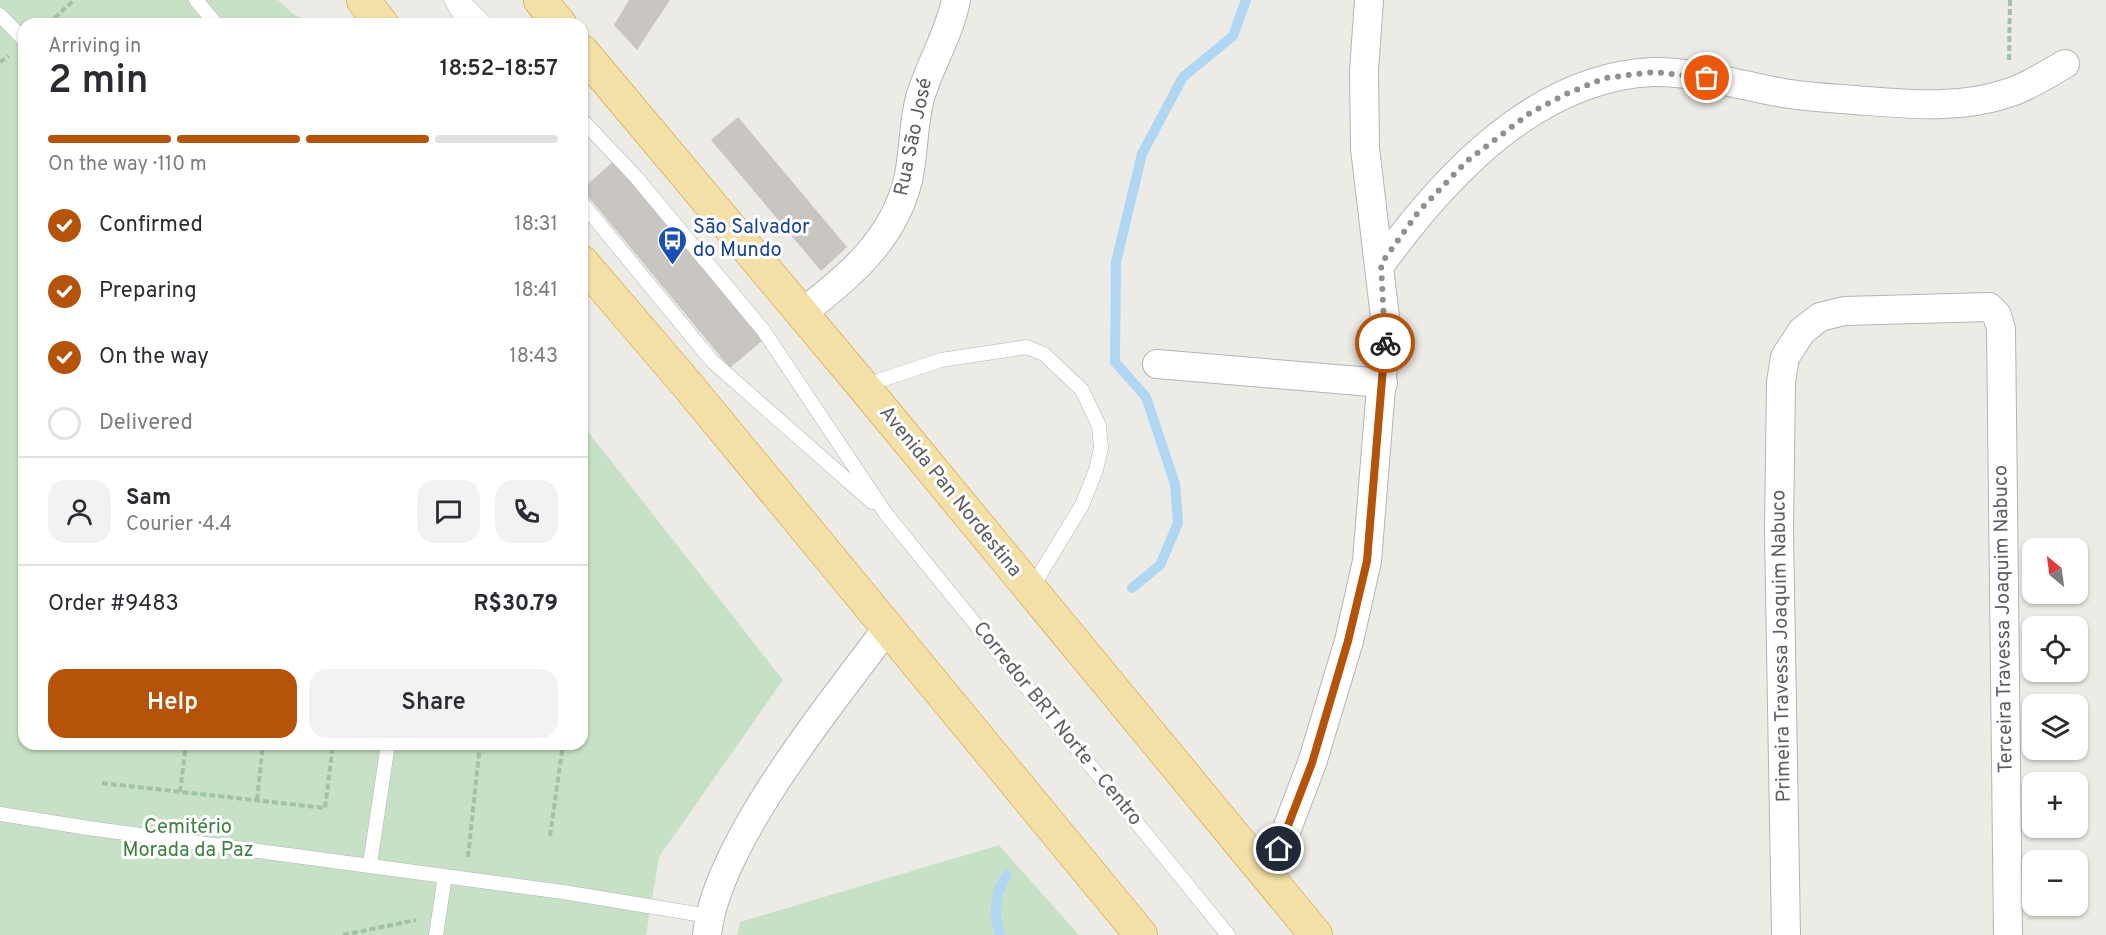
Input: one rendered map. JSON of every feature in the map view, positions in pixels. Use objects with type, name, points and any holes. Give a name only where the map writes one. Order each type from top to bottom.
[{"type":"highway","points":[[363,0],[377,18]]},
{"type":"highway","points":[[540,0],[555,18]]},
{"type":"highway","name":"Avenida Pan Nordestina","points":[[588,58],[863,386],[1316,935]]},
{"type":"highway","points":[[588,269],[888,627],[1141,935]]},
{"type":"street","name":"Rua São José","points":[[802,313],[877,246],[893,221],[908,180],[919,102],[929,69],[942,47],[957,0]]},
{"type":"street","points":[[1269,876],[1312,763],[1354,618],[1367,561],[1386,326],[1381,264],[1365,147],[1364,71],[1369,0]]},
{"type":"street","points":[[1381,264],[1419,211],[1467,161],[1530,113],[1566,94],[1605,78],[1654,72],[1707,78],[1786,94],[1915,104],[1959,104],[2009,93],[2065,64]]},
{"type":"street","name":"Primeira Travessa Joaquim Nabuco","points":[[1786,935],[1779,532],[1781,382],[1785,357],[1802,331],[1820,317],[1844,311],[1989,307]]},
{"type":"street","name":"Terceira Travessa Joaquim Nabuco","points":[[1989,307],[1997,315],[2001,329],[2008,935]]},
{"type":"street","points":[[1157,364],[1383,383]]},
{"type":"street","points":[[708,926],[735,849],[784,772],[888,627]]},
{"type":"lane","points":[[196,0],[211,18]]},
{"type":"lane","points":[[451,0],[462,18]]},
{"type":"lane","points":[[462,0],[480,18]]},
{"type":"lane","points":[[0,15],[18,34]]},
{"type":"lane","name":"Corredor BRT Norte - Centro","points":[[588,126],[636,177],[763,330],[886,514],[1228,935]]},
{"type":"lane","name":"Corredor BRT Norte - Centro","points":[[588,210],[712,361],[886,514]]},
{"type":"lane","points":[[863,386],[941,360],[1027,347],[1044,354],[1082,390],[1099,426],[1101,448],[1096,470],[1082,505],[1030,590]]},
{"type":"lane","points":[[370,864],[387,750]]},
{"type":"lane","points":[[0,813],[88,828],[370,864],[467,879],[708,926]]},
{"type":"lane","points":[[436,935],[445,876]]},
{"type":"path","points":[[54,18],[74,0]]},
{"type":"path","points":[[2009,93],[2010,0]]},
{"type":"path","points":[[180,792],[185,750]]},
{"type":"path","points":[[257,800],[262,750]]},
{"type":"path","points":[[102,783],[325,807],[332,750]]},
{"type":"path","points":[[467,879],[468,836],[479,750]]},
{"type":"path","points":[[549,836],[562,750]]},
{"type":"path","points":[[343,935],[438,916]]},
{"type":"green space","name":"Cemitério Morada da Paz","points":[[0,0],[278,0],[301,18],[18,18],[18,750],[588,750],[588,432],[783,680],[659,857],[646,935],[0,935]]},
{"type":"green space","points":[[999,845],[1079,935],[737,935],[740,922]]},
{"type":"building","points":[[629,0],[670,0],[637,50],[614,25]]},
{"type":"building","points":[[738,117],[847,247],[821,271],[711,140]]},
{"type":"building","name":"São Salvador do Mundo","points":[[614,161],[763,340],[730,368],[588,196],[588,184]]},
{"type":"waterway","points":[[1132,588],[1160,565],[1178,523],[1175,484],[1146,397],[1115,362],[1116,262],[1142,154],[1183,77],[1233,36],[1246,0]]},
{"type":"waterway","points":[[1000,935],[996,919],[996,904],[999,889],[1007,875]]},
{"type":"way so far","points":[[1385,343],[1386,326],[1381,264],[1419,211],[1467,161],[1530,113],[1566,94],[1605,78],[1654,72],[1707,78]]},
{"type":"place","name":"São Salvador do Mundo","points":[[672,266]]},
{"type":"route","points":[[1279,849],[1312,763],[1348,641],[1367,561],[1385,343]]}]
